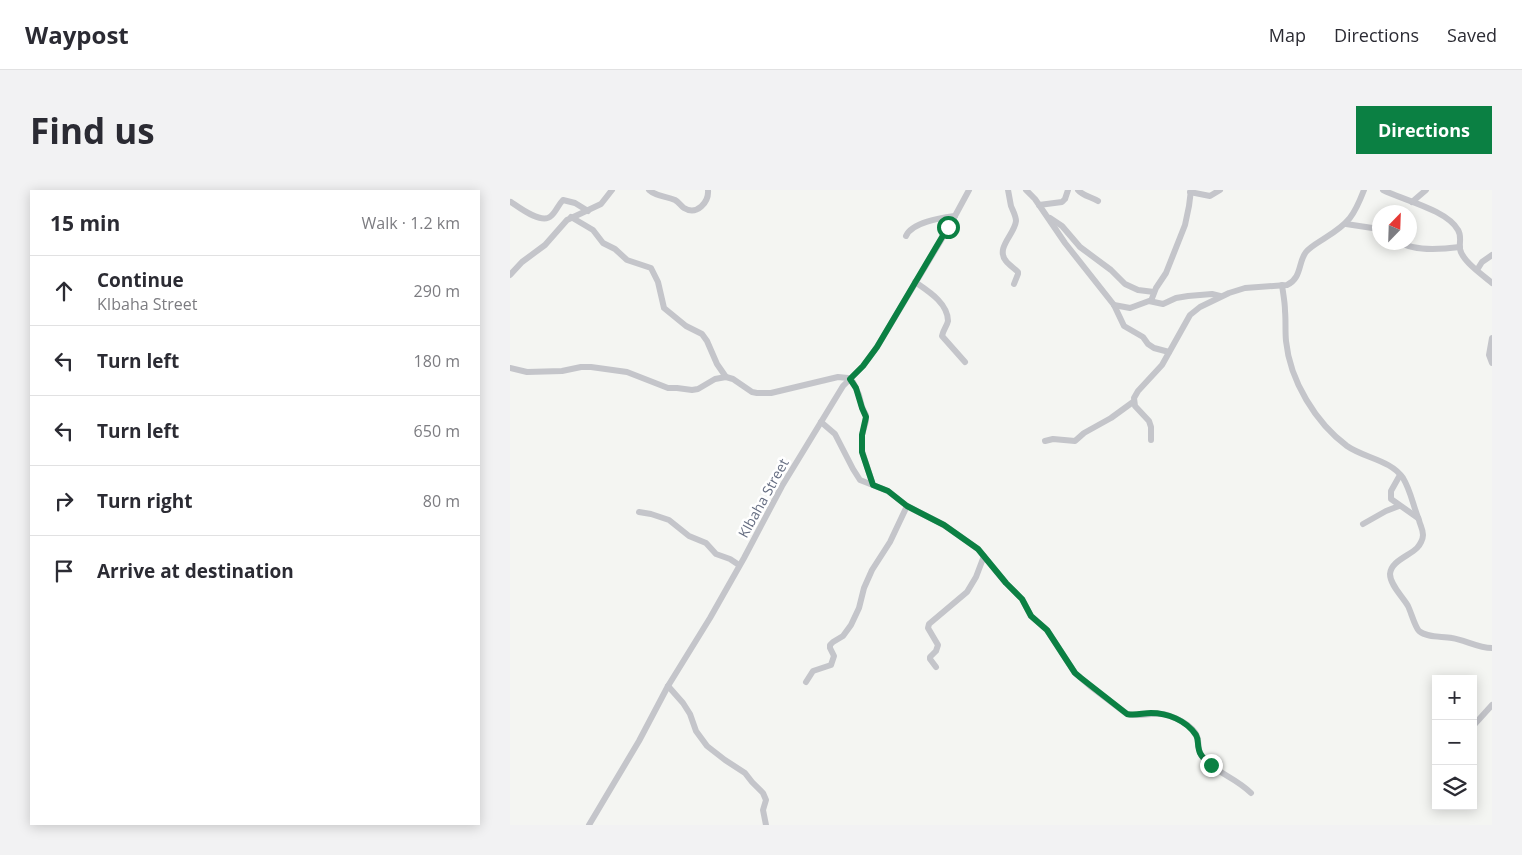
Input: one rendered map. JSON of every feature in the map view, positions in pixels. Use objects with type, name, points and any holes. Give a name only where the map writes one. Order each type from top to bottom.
[{"type":"street","points":[[510,275],[522,262],[545,245],[562,224],[571,217],[602,204],[612,190]]},
{"type":"street","points":[[649,190],[656,195],[676,200],[686,209],[693,210],[704,204],[708,190]]},
{"type":"street","name":"KIbaha Street","points":[[589,825],[639,741],[668,686],[703,630],[782,486],[837,395],[877,347],[969,190]]},
{"type":"street","points":[[1008,190],[1016,223],[1012,234],[1007,240],[1003,255],[1005,260],[1018,272],[1014,284]]},
{"type":"street","points":[[1026,190],[1114,305],[1127,328],[1143,337],[1154,348],[1169,352]]},
{"type":"street","points":[[1039,205],[1062,202],[1068,190]]},
{"type":"street","points":[[1078,190],[1098,201]]},
{"type":"street","points":[[1151,301],[1166,272],[1185,225],[1190,191],[1210,196],[1220,190]]},
{"type":"street","points":[[1045,441],[1053,439],[1075,441],[1084,433],[1134,402],[1138,391],[1155,374],[1185,323],[1196,309],[1220,296],[1245,288],[1292,283],[1303,256],[1308,249],[1346,224],[1357,208],[1364,190]]},
{"type":"street","points":[[1383,190],[1422,205],[1443,216],[1454,225],[1460,234],[1462,255],[1492,283]]},
{"type":"street","points":[[1412,202],[1426,190]]},
{"type":"street","points":[[511,202],[529,214],[543,219],[548,219],[552,216],[558,205],[564,200],[575,203],[588,211]]},
{"type":"street","points":[[906,236],[909,230],[923,223],[955,216]]},
{"type":"street","points":[[1047,216],[1062,226],[1080,247],[1111,270],[1125,284],[1134,289],[1154,292]]},
{"type":"street","points":[[571,217],[594,230],[603,243],[615,249],[627,260],[651,268],[658,282],[664,308],[686,326],[702,334],[717,364],[726,377]]},
{"type":"street","points":[[1346,224],[1372,228]]},
{"type":"street","points":[[1417,247],[1460,248]]},
{"type":"street","points":[[1477,270],[1482,262],[1492,255]]},
{"type":"street","points":[[915,282],[944,306],[948,322],[942,336],[965,362]]},
{"type":"street","points":[[1282,285],[1286,343],[1290,361],[1308,405],[1326,427],[1349,447],[1390,467],[1400,475],[1409,491],[1422,529],[1422,539],[1418,547],[1396,562],[1390,575],[1391,580],[1410,609],[1417,628],[1430,635],[1453,638],[1492,648]]},
{"type":"street","points":[[1114,305],[1130,308],[1144,301],[1163,304],[1181,297],[1212,294],[1220,296]]},
{"type":"street","points":[[1492,338],[1490,356],[1492,363]]},
{"type":"street","points":[[510,368],[527,372],[562,371],[581,367],[616,370],[630,373],[668,388],[689,390],[695,390],[715,379],[726,377],[733,379],[752,392],[763,394],[845,377],[850,379],[856,388],[866,417],[862,435],[862,452],[873,485]]},
{"type":"street","points":[[1134,402],[1149,421],[1151,440]]},
{"type":"street","points":[[821,422],[835,434],[858,478],[894,495],[907,506],[954,532],[978,549],[1022,599],[1031,616],[1047,630],[1075,673],[1127,714],[1160,713],[1184,723],[1197,736],[1199,752],[1203,758],[1211,765],[1240,782],[1251,793]]},
{"type":"street","points":[[1400,475],[1396,481],[1391,499],[1418,518]]},
{"type":"street","points":[[806,682],[814,671],[831,665],[834,656],[830,645],[843,636],[851,624],[872,570],[890,542],[907,506]]},
{"type":"street","points":[[1363,524],[1386,511],[1400,506]]},
{"type":"street","points":[[639,512],[670,520],[689,536],[706,543],[716,554],[730,559],[739,566]]},
{"type":"street","points":[[936,667],[930,657],[937,648],[938,643],[928,628],[929,624],[967,592],[984,556]]},
{"type":"street","points":[[668,686],[683,703],[690,714],[696,730],[707,746],[745,773],[763,793],[766,800],[763,810],[766,825]]},
{"type":"street","points":[[1477,722],[1492,706]]},
{"type":"route","points":[[948,227],[877,347],[863,366],[850,379],[856,388],[866,417],[862,435],[862,452],[873,485],[888,491],[907,506],[944,525],[978,549],[1022,599],[1031,616],[1047,630],[1075,673],[1127,714],[1160,713],[1184,723],[1197,736],[1199,752],[1211,765]]}]
